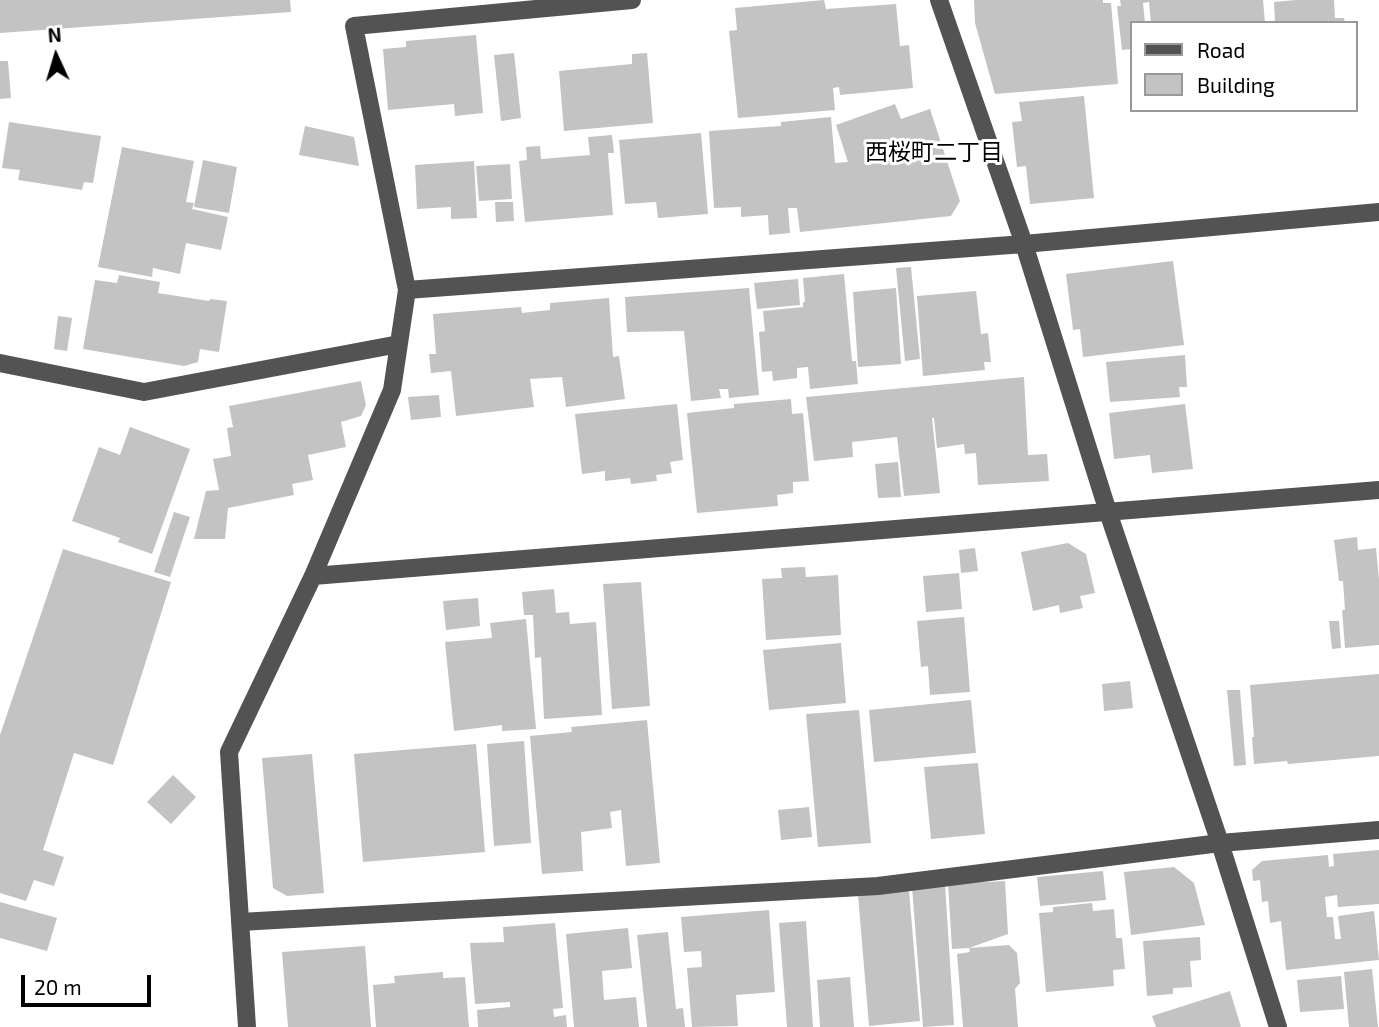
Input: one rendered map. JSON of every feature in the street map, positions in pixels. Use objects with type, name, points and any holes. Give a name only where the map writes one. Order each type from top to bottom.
[{"type":"street","points":[[247,1027],[229,752],[313,576],[392,390],[408,290],[354,26],[632,0]]},
{"type":"street","points":[[939,0],[1024,244],[1108,512],[1220,844],[1278,1027]]},
{"type":"street","points":[[408,290],[1024,244],[1379,212]]},
{"type":"street","points":[[0,363],[144,392],[399,344]]},
{"type":"street","points":[[313,576],[1379,490]]},
{"type":"street","points":[[240,922],[878,886],[1220,844],[1379,830]]},
{"type":"building","points":[[0,0],[290,0],[291,12],[0,33]]},
{"type":"building","points":[[824,0],[826,9],[896,4],[900,46],[909,45],[913,88],[840,95],[839,87],[833,88],[835,110],[738,118],[729,31],[737,30],[735,8]]},
{"type":"building","points":[[974,0],[1103,0],[1103,3],[1111,3],[1118,84],[995,94],[975,23]]},
{"type":"building","points":[[1120,0],[1263,0],[1265,21],[1151,21],[1149,2],[1143,3],[1145,21],[1130,21],[1130,49],[1122,50],[1117,6],[1121,6]]},
{"type":"building","points":[[1334,0],[1335,18],[1344,18],[1345,21],[1275,21],[1274,2]]},
{"type":"building","points":[[476,35],[483,113],[455,116],[454,104],[388,110],[383,49],[406,47],[406,41]]},
{"type":"building","points":[[514,53],[521,118],[501,121],[494,55]]},
{"type":"building","points":[[647,53],[653,123],[564,131],[559,71],[632,64],[632,54]]},
{"type":"building","points":[[0,61],[8,61],[11,98],[0,99]]},
{"type":"building","points":[[1084,96],[1094,198],[1030,204],[1026,166],[1017,167],[1012,122],[1022,121],[1019,102]]},
{"type":"building","points":[[895,104],[901,119],[930,109],[960,201],[951,216],[800,232],[797,208],[788,208],[790,233],[769,235],[768,215],[741,217],[741,207],[714,208],[709,131],[781,126],[781,122],[831,117],[835,163],[848,162],[836,125]]},
{"type":"building","points":[[9,122],[101,136],[93,183],[84,182],[82,190],[18,180],[20,170],[2,168]]},
{"type":"building","points":[[305,126],[354,137],[359,166],[299,155]]},
{"type":"building","points":[[701,133],[708,214],[658,218],[656,202],[625,204],[619,140]]},
{"type":"building","points":[[612,135],[614,153],[608,153],[613,215],[525,222],[519,161],[527,160],[526,147],[540,146],[541,159],[590,155],[588,137]]},
{"type":"building","points":[[122,147],[194,161],[186,202],[194,203],[192,209],[228,217],[221,250],[186,243],[180,274],[153,268],[152,277],[98,267]]},
{"type":"building","points":[[203,160],[237,167],[229,213],[194,207]]},
{"type":"building","points":[[474,161],[477,218],[451,219],[451,207],[417,209],[415,165]]},
{"type":"building","points":[[510,164],[512,199],[479,201],[476,166]]},
{"type":"building","points":[[495,202],[513,202],[514,221],[496,222]]},
{"type":"building","points":[[1173,261],[1184,345],[1083,357],[1080,329],[1073,330],[1066,274]]},
{"type":"building","points":[[911,267],[920,359],[905,361],[896,268]]},
{"type":"building","points":[[844,274],[852,361],[856,361],[858,384],[810,389],[808,367],[797,368],[797,378],[773,381],[772,371],[762,372],[759,332],[765,331],[763,311],[803,307],[803,278]]},
{"type":"building","points":[[119,275],[160,282],[158,293],[227,301],[219,352],[200,349],[198,362],[184,366],[83,349],[95,280],[117,283]]},
{"type":"building","points":[[798,279],[800,305],[757,309],[754,283]]},
{"type":"building","points":[[749,288],[759,395],[729,398],[728,389],[719,389],[721,398],[691,401],[684,331],[627,332],[625,297]]},
{"type":"building","points":[[896,288],[901,364],[858,367],[853,292]]},
{"type":"building","points":[[976,291],[981,334],[988,333],[991,362],[984,362],[985,370],[923,376],[917,296]]},
{"type":"building","points":[[609,298],[613,357],[619,356],[625,399],[566,407],[562,377],[530,379],[534,407],[456,416],[451,371],[431,373],[429,354],[436,354],[433,314],[521,307],[522,313],[550,310],[550,303]]},
{"type":"building","points":[[58,316],[72,318],[67,351],[54,349]]},
{"type":"building","points":[[1185,355],[1187,387],[1179,387],[1180,397],[1110,402],[1106,362]]},
{"type":"building","points":[[1024,377],[1028,455],[1047,454],[1049,481],[978,485],[976,453],[965,454],[964,444],[937,448],[934,418],[940,493],[904,496],[897,437],[852,442],[853,457],[814,461],[806,397]]},
{"type":"building","points":[[361,381],[366,405],[361,416],[341,422],[346,447],[308,455],[313,480],[292,484],[294,495],[228,508],[225,539],[194,539],[206,491],[219,490],[213,459],[231,456],[227,428],[233,427],[229,406]]},
{"type":"building","points":[[439,395],[441,417],[411,420],[408,397]]},
{"type":"building","points":[[791,399],[792,414],[803,413],[809,481],[793,482],[793,493],[777,495],[778,506],[697,513],[687,413],[734,408],[734,404]]},
{"type":"building","points":[[677,404],[683,460],[670,462],[672,473],[656,475],[657,481],[631,484],[630,478],[605,481],[605,471],[582,474],[575,414]]},
{"type":"building","points":[[1185,404],[1193,469],[1152,473],[1150,455],[1114,459],[1109,413]]},
{"type":"building","points":[[130,427],[190,449],[152,554],[118,542],[120,538],[72,521],[99,447],[120,455]]},
{"type":"building","points":[[898,462],[901,497],[878,498],[875,464]]},
{"type":"building","points":[[174,512],[190,517],[170,577],[154,572]]},
{"type":"building","points":[[1357,537],[1358,550],[1376,548],[1379,645],[1345,648],[1343,581],[1339,581],[1334,540]]},
{"type":"building","points":[[1068,543],[1086,554],[1095,593],[1080,596],[1083,608],[1060,613],[1059,605],[1033,611],[1021,552]]},
{"type":"building","points":[[975,548],[978,571],[961,573],[959,550]]},
{"type":"building","points":[[63,549],[171,582],[113,765],[74,753],[43,850],[64,857],[54,886],[34,880],[26,901],[0,893],[0,735]]},
{"type":"building","points":[[805,567],[806,577],[838,575],[841,635],[766,640],[762,579],[782,578],[781,568]]},
{"type":"building","points":[[959,573],[962,609],[926,612],[923,576]]},
{"type":"building","points":[[641,582],[650,706],[612,709],[603,584]]},
{"type":"building","points":[[554,589],[556,613],[569,612],[570,624],[596,622],[602,715],[544,719],[541,657],[535,658],[533,615],[524,615],[522,592]]},
{"type":"building","points":[[478,598],[480,626],[446,630],[443,601]]},
{"type":"building","points":[[964,617],[970,692],[930,695],[928,666],[921,667],[917,621]]},
{"type":"building","points":[[526,619],[536,729],[502,731],[502,725],[454,731],[445,642],[492,638],[490,623]]},
{"type":"building","points":[[1329,621],[1339,621],[1341,648],[1332,649]]},
{"type":"building","points":[[841,643],[846,703],[769,710],[763,650]]},
{"type":"building","points":[[1379,674],[1379,756],[1288,764],[1287,761],[1254,764],[1250,685]]},
{"type":"building","points":[[1130,681],[1133,708],[1104,711],[1102,684]]},
{"type":"building","points":[[1227,690],[1240,690],[1246,765],[1234,766]]},
{"type":"building","points":[[971,700],[976,753],[874,762],[869,710]]},
{"type":"building","points":[[859,710],[871,843],[818,847],[806,714]]},
{"type":"building","points":[[647,720],[660,863],[626,866],[621,810],[610,812],[612,828],[581,832],[583,871],[542,874],[530,736],[572,732],[571,727]]},
{"type":"building","points":[[524,741],[531,843],[494,846],[487,744]]},
{"type":"building","points":[[476,744],[485,852],[363,862],[354,754]]},
{"type":"building","points":[[312,754],[324,893],[287,896],[273,888],[262,758]]},
{"type":"building","points":[[978,763],[985,834],[931,839],[924,767]]},
{"type":"building","points":[[173,775],[196,797],[171,824],[147,802]]},
{"type":"building","points":[[809,807],[812,837],[781,840],[778,810]]},
{"type":"building","points":[[1379,850],[1379,904],[1338,907],[1337,895],[1325,897],[1327,917],[1333,917],[1335,939],[1341,939],[1338,916],[1374,911],[1379,960],[1286,970],[1281,921],[1270,923],[1268,901],[1262,902],[1260,880],[1253,881],[1252,870],[1262,861],[1328,855],[1329,867],[1334,866],[1333,854]]},
{"type":"building","points":[[1174,867],[1194,883],[1205,925],[1131,935],[1124,872]]},
{"type":"building","points":[[1103,871],[1106,900],[1040,906],[1037,877]]},
{"type":"building","points":[[1005,881],[1008,934],[969,948],[952,949],[948,884]]},
{"type":"building","points":[[945,884],[954,1025],[923,1027],[912,887]]},
{"type":"building","points":[[909,891],[920,1021],[869,1026],[858,895]]},
{"type":"building","points":[[0,902],[57,918],[47,951],[0,938]]},
{"type":"building","points":[[1092,903],[1093,911],[1114,909],[1116,938],[1122,938],[1125,969],[1113,970],[1114,986],[1046,992],[1039,913],[1053,912],[1053,907]]},
{"type":"building","points":[[769,910],[775,992],[736,995],[738,1026],[692,1027],[687,968],[702,967],[701,951],[684,952],[681,917]]},
{"type":"building","points":[[806,921],[813,1027],[787,1027],[779,923]]},
{"type":"building","points":[[555,923],[563,1008],[553,1009],[554,1017],[566,1015],[567,1027],[478,1027],[477,1010],[510,1007],[510,1002],[475,1004],[470,943],[504,942],[503,927]]},
{"type":"building","points":[[628,928],[632,968],[602,971],[604,1000],[636,997],[639,1027],[574,1027],[566,934]]},
{"type":"building","points":[[668,932],[676,1009],[683,1008],[685,1027],[647,1027],[637,935]]},
{"type":"building","points":[[1200,937],[1201,960],[1190,961],[1192,987],[1173,988],[1173,994],[1147,996],[1143,941]]},
{"type":"building","points":[[1009,945],[1017,953],[1020,983],[1015,989],[1018,1027],[963,1027],[957,954],[970,952],[969,948]]},
{"type":"building","points":[[365,946],[371,1027],[288,1027],[282,952]]},
{"type":"building","points":[[1372,969],[1378,1027],[1349,1027],[1344,972]]},
{"type":"building","points":[[443,972],[443,978],[465,977],[469,1027],[376,1027],[373,985],[395,983],[394,976]]},
{"type":"building","points":[[1341,976],[1344,1009],[1300,1012],[1297,980]]},
{"type":"building","points":[[850,977],[854,1027],[820,1027],[817,980]]},
{"type":"building","points":[[1230,991],[1241,1027],[1156,1027],[1152,1016]]},
{"type":"district","name":"西桜町二丁目","points":[[934,152]]}]
